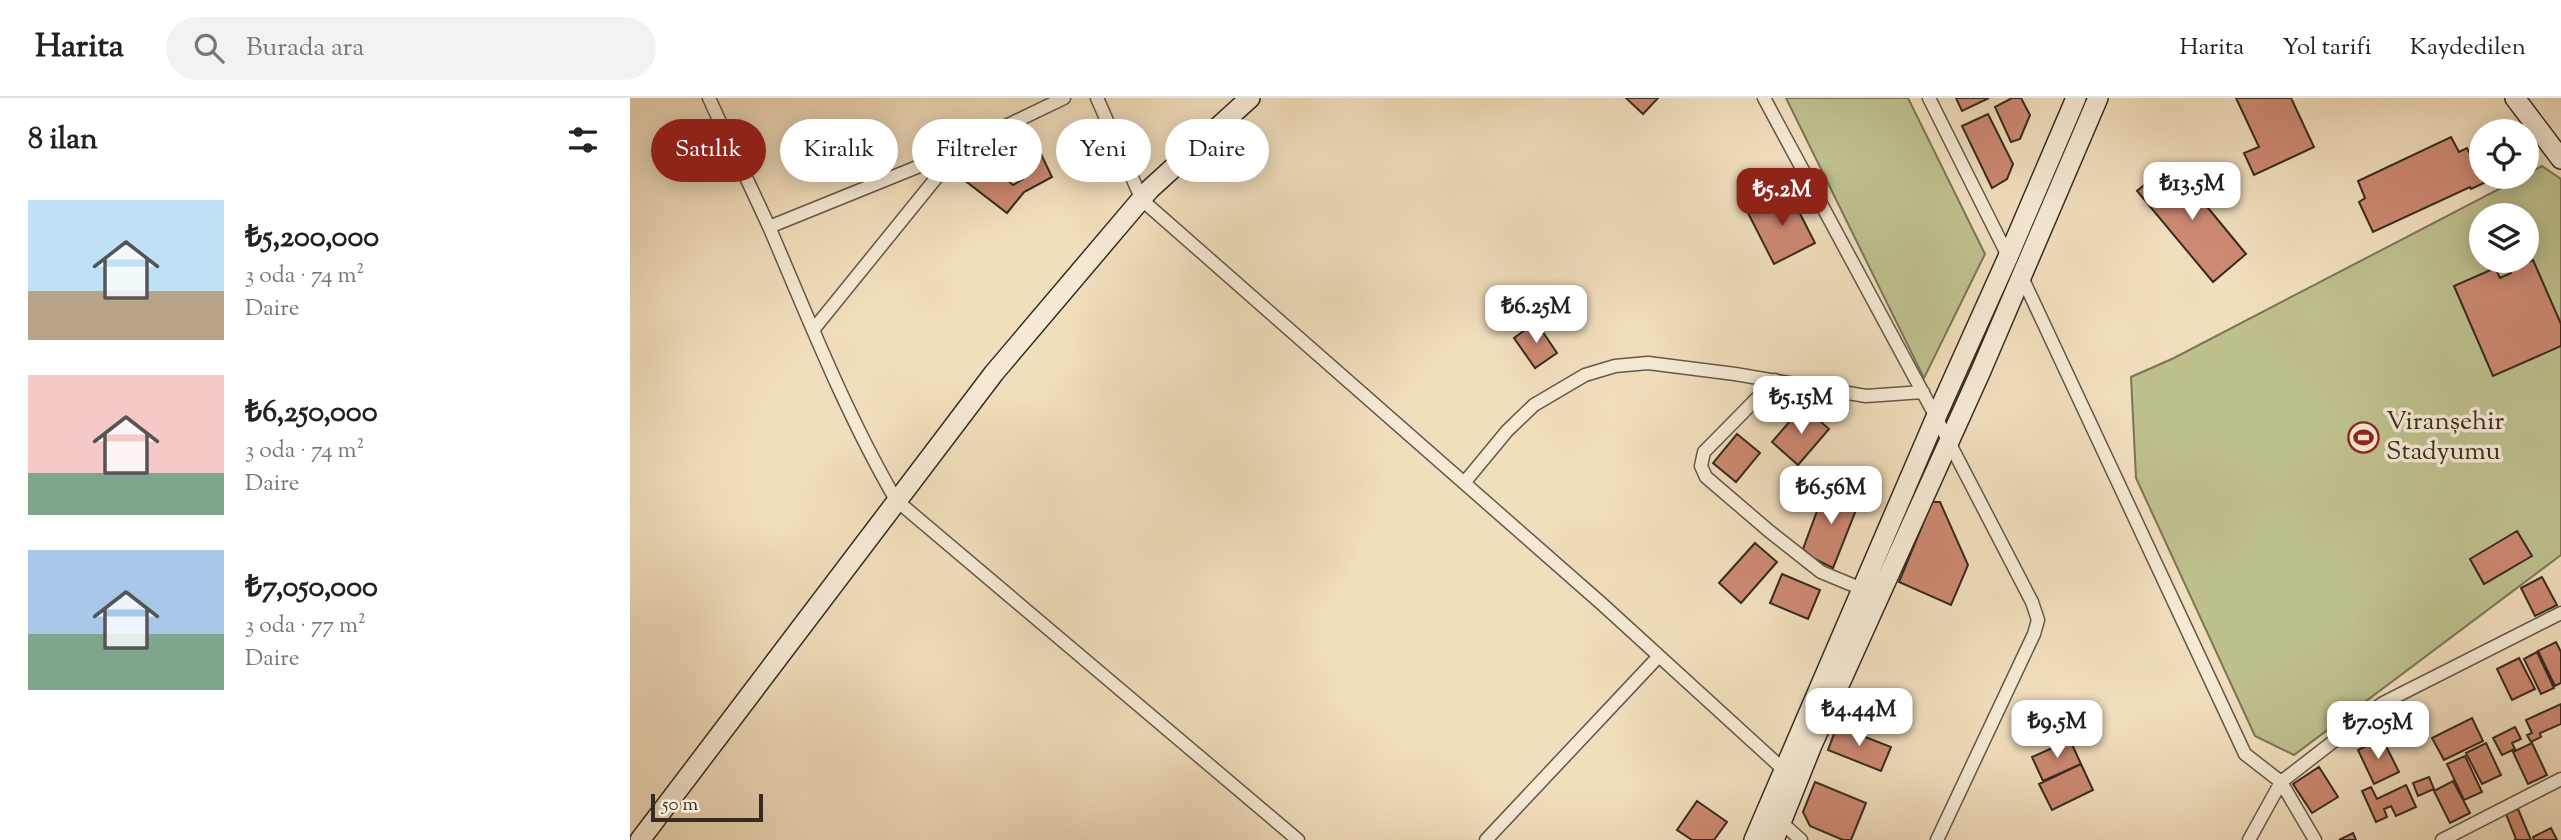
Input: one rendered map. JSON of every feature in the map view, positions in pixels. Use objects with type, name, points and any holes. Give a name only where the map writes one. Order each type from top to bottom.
[{"type":"street","points":[[709,98],[875,464],[896,500],[1298,840]]},
{"type":"street","points":[[1021,119],[1064,98]]},
{"type":"street","points":[[1097,98],[1142,200],[1659,656],[1784,771]]},
{"type":"street","points":[[640,840],[994,373],[1142,200],[1250,98]]},
{"type":"street","points":[[1764,98],[1936,416],[2032,602],[2038,620],[2034,634],[1937,840]]},
{"type":"street","points":[[1929,98],[2008,257],[2021,273],[2245,754],[2281,782],[2315,840]]},
{"type":"street","points":[[1754,840],[2076,98]]},
{"type":"street","points":[[1801,840],[1777,831],[2098,98]]},
{"type":"street","points":[[2515,98],[2561,159]]},
{"type":"street","points":[[769,227],[912,168]]},
{"type":"street","points":[[813,330],[933,182]]},
{"type":"street","points":[[1464,483],[1507,431],[1534,405],[1585,375],[1615,366],[1648,363],[1775,380],[1866,396],[1923,392]]},
{"type":"street","points":[[1775,380],[1704,452],[1701,466],[1706,477],[1821,572],[1862,589]]},
{"type":"street","points":[[2249,840],[2281,782],[2384,703],[2561,613]]},
{"type":"street","points":[[1486,840],[1659,656]]},
{"type":"street","points":[[2442,840],[2561,779]]},
{"type":"green space","points":[[1786,98],[1908,98],[1985,254],[1924,378]]},
{"type":"green space","points":[[2542,166],[2561,179],[2561,555],[2294,755],[2255,736],[2136,478],[2131,377],[2174,358],[2469,205],[2469,273],[2539,273],[2539,203],[2472,203],[2499,189],[2539,189],[2539,168]]},
{"type":"building","points":[[1626,98],[1658,98],[1643,114]]},
{"type":"building","points":[[1956,98],[1989,98],[1962,111]]},
{"type":"building","points":[[2012,98],[2021,98],[2030,115],[2020,139],[2011,142],[1995,107]]},
{"type":"building","points":[[2236,98],[2291,98],[2314,147],[2254,175],[2244,153],[2259,147]]},
{"type":"building","points":[[1988,114],[2013,164],[2007,179],[1992,188],[1962,126]]},
{"type":"building","points":[[2451,137],[2459,152],[2467,148],[2469,152],[2469,187],[2373,232],[2359,202],[2365,198],[2358,181]]},
{"type":"building","points":[[1042,156],[1052,177],[1024,192],[1007,213],[967,182],[1010,182],[1013,185],[1018,182],[1042,182]]},
{"type":"building","points":[[2171,163],[2246,254],[2213,282],[2137,191]]},
{"type":"building","points":[[1789,192],[1815,243],[1774,264],[1748,213]]},
{"type":"building","points":[[2484,273],[2498,273],[2500,278],[2511,273],[2539,273],[2561,324],[2561,346],[2493,376],[2454,286]]},
{"type":"building","points":[[1536,322],[1557,353],[1535,368],[1514,338]]},
{"type":"building","points":[[1803,406],[1829,429],[1798,465],[1772,442]]},
{"type":"building","points":[[1737,434],[1760,453],[1736,482],[1713,463]]},
{"type":"building","points":[[1827,484],[1860,500],[1833,568],[1813,558],[1803,549]]},
{"type":"building","points":[[1932,502],[1940,502],[1968,565],[1951,605],[1899,582]]},
{"type":"building","points":[[2517,531],[2532,556],[2484,584],[2470,559]]},
{"type":"building","points":[[1755,543],[1777,562],[1741,603],[1719,583]]},
{"type":"building","points":[[1782,574],[1820,590],[1808,619],[1770,603]]},
{"type":"building","points":[[2542,577],[2557,605],[2535,616],[2521,588]]},
{"type":"building","points":[[2556,642],[2561,652],[2561,683],[2555,686],[2538,651]]},
{"type":"building","points":[[2537,652],[2554,688],[2541,694],[2524,659]]},
{"type":"building","points":[[2519,658],[2535,689],[2512,700],[2497,669]]},
{"type":"building","points":[[2561,704],[2561,724],[2540,733],[2541,737],[2531,742],[2527,735],[2532,733],[2526,720]]},
{"type":"building","points":[[2472,718],[2483,741],[2444,760],[2432,738]]},
{"type":"building","points":[[1837,726],[1891,747],[1881,771],[1828,750]]},
{"type":"building","points":[[2515,727],[2521,739],[2512,743],[2515,749],[2502,755],[2493,738]]},
{"type":"building","points":[[2382,738],[2399,772],[2374,784],[2358,750]]},
{"type":"building","points":[[2070,740],[2081,764],[2043,781],[2032,757]]},
{"type":"building","points":[[2486,743],[2501,775],[2482,784],[2466,753]]},
{"type":"building","points":[[2532,743],[2547,775],[2528,784],[2513,752]]},
{"type":"building","points":[[2465,756],[2482,792],[2464,800],[2447,764]]},
{"type":"building","points":[[2081,764],[2093,790],[2052,810],[2039,784]]},
{"type":"building","points":[[2319,767],[2338,797],[2312,813],[2293,784]]},
{"type":"building","points":[[2429,777],[2434,789],[2418,796],[2413,783]]},
{"type":"building","points":[[2453,781],[2470,813],[2450,823],[2434,791]]},
{"type":"building","points":[[1815,782],[1866,803],[1851,840],[1843,840],[1810,826],[1803,812]]},
{"type":"building","points":[[2406,785],[2416,807],[2396,816],[2391,806],[2384,809],[2387,817],[2376,822],[2362,791],[2371,787],[2377,799]]},
{"type":"building","points":[[1697,801],[1727,822],[1714,840],[1692,840],[1677,830]]},
{"type":"building","points":[[2518,809],[2531,840],[2514,840],[2516,839],[2506,814]]},
{"type":"building","points":[[2551,828],[2557,840],[2534,840],[2533,837]]},
{"type":"building","points":[[2353,833],[2356,840],[2339,840]]},
{"type":"place","name":"Viranşehir Stadyumu","points":[[2363,437]]}]
